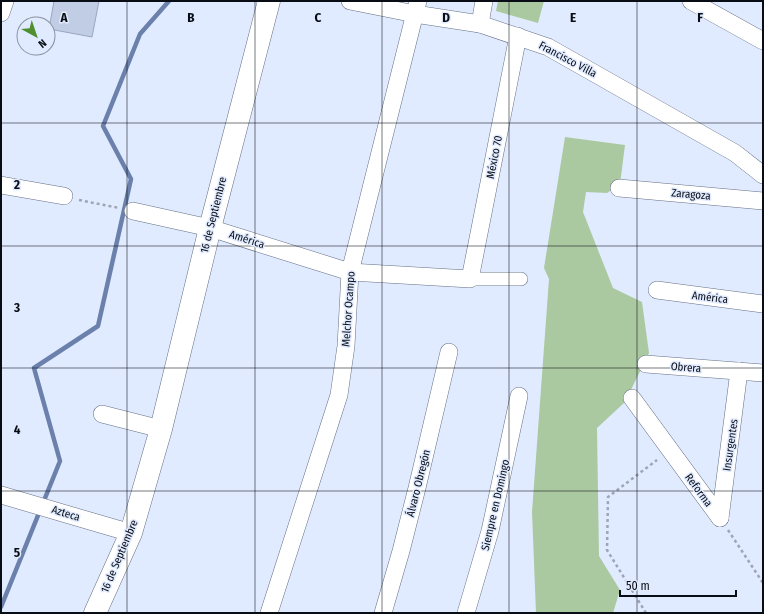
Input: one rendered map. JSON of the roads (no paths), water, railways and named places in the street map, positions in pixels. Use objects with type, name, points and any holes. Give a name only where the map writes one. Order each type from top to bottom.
[{"type":"street","points":[[1,13],[4,1]]},
{"type":"street","name":"16 de Septiembre","points":[[95,613],[131,533],[161,429],[210,228],[269,1]]},
{"type":"street","name":"Francisco Villa","points":[[350,1],[416,8],[480,24],[548,47],[735,153],[763,174]]},
{"type":"street","points":[[480,24],[484,1]]},
{"type":"street","points":[[691,1],[763,41]]},
{"type":"street","name":"Melchor Ocampo","points":[[269,613],[339,394],[346,346],[350,272],[416,8]]},
{"type":"street","name":"México 70","points":[[470,279],[518,36]]},
{"type":"street","points":[[1,185],[64,196]]},
{"type":"street","name":"Zaragoza","points":[[619,188],[763,201]]},
{"type":"street","name":"América","points":[[133,211],[210,228],[350,272],[470,279]]},
{"type":"street","points":[[470,279],[520,279]]},
{"type":"street","name":"América","points":[[657,290],[763,304]]},
{"type":"street","name":"Álvaro Obregón","points":[[384,613],[417,488],[449,352]]},
{"type":"street","name":"Obrera","points":[[646,364],[763,373]]},
{"type":"street","name":"Insurgentes","points":[[720,518],[740,371]]},
{"type":"street","name":"Siempre en Domingo","points":[[466,613],[490,531],[519,396]]},
{"type":"street","name":"Reforma","points":[[632,398],[720,518]]},
{"type":"street","points":[[102,414],[161,429]]},
{"type":"street","name":"Azteca","points":[[1,495],[131,533]]},
{"type":"waterway","points":[[1,607],[60,461],[34,368],[98,326],[131,179],[103,126],[140,34],[169,1]]}]
